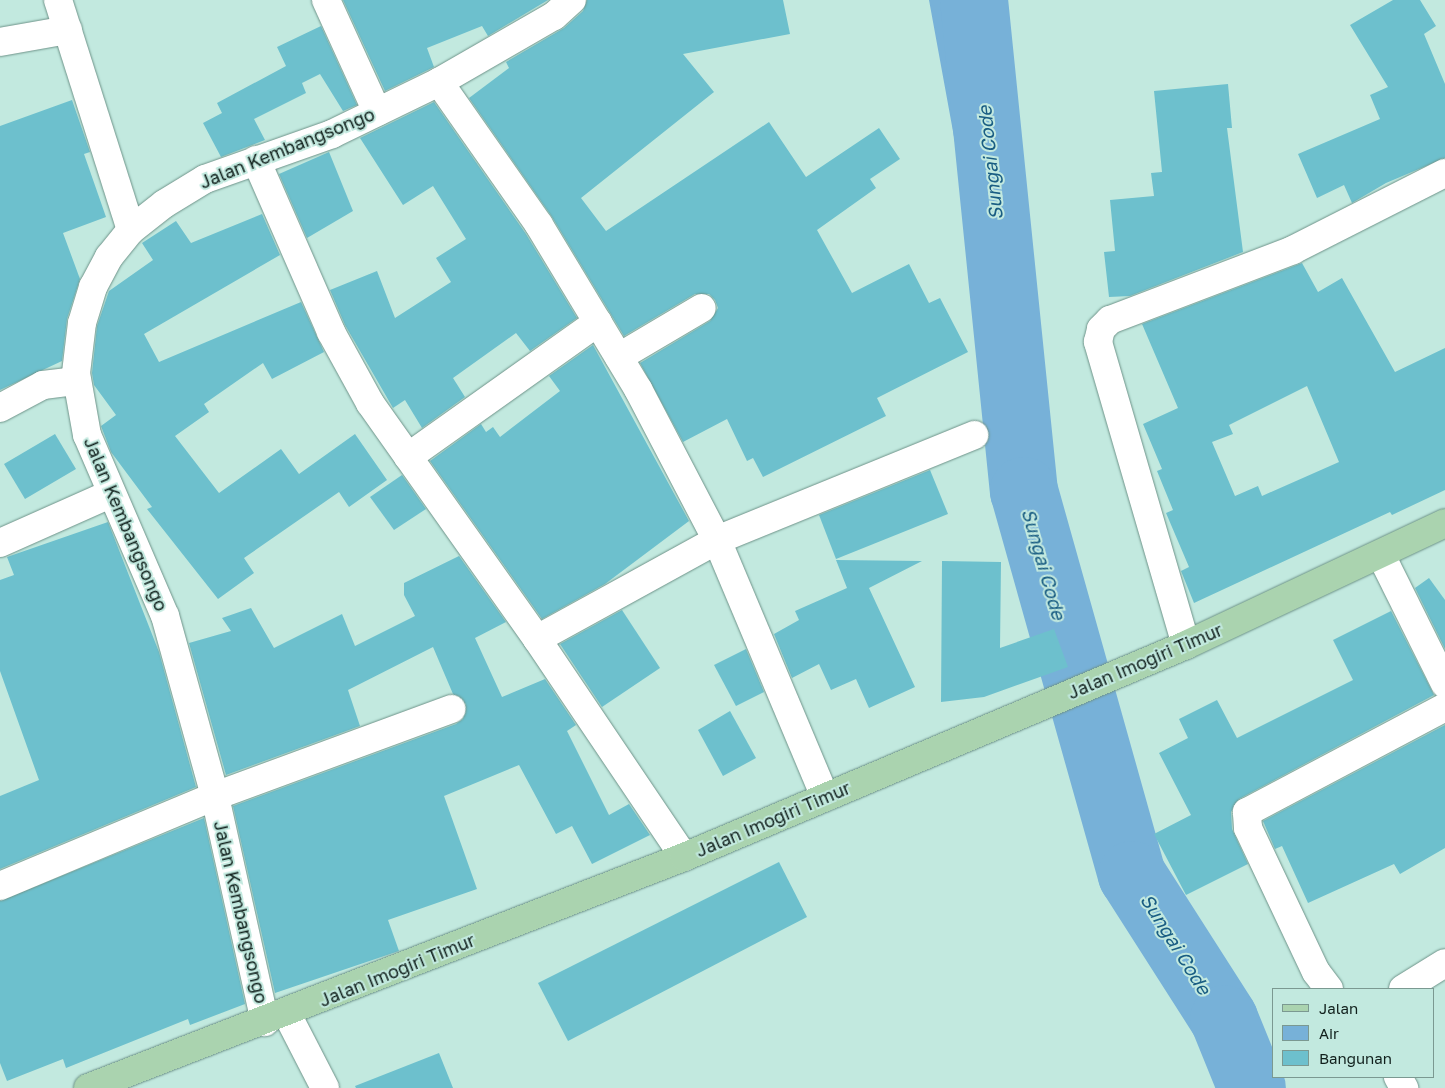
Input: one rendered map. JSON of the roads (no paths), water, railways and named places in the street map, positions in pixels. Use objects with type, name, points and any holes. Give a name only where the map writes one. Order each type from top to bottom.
[{"type":"main road","name":"Jalan Imogiri Timur","points":[[88,1088],[276,1018],[684,856],[1186,645],[1381,555],[1445,523]]},
{"type":"street","points":[[58,0],[132,230]]},
{"type":"street","points":[[326,0],[377,112]]},
{"type":"street","name":"Jalan Kembangsongo","points":[[325,1088],[276,1018],[165,616],[110,494],[87,435],[77,381],[78,343],[93,287],[109,257],[132,230],[164,204],[205,179],[332,134],[439,82],[554,16],[572,0]]},
{"type":"street","points":[[0,42],[68,30]]},
{"type":"street","points":[[439,82],[539,224],[619,357],[717,540],[825,797]]},
{"type":"street","points":[[256,160],[331,332],[370,404],[538,639],[684,856]]},
{"type":"street","points":[[1186,645],[1098,342],[1102,330],[1110,320],[1293,250],[1445,174]]},
{"type":"street","points":[[619,357],[702,308]]},
{"type":"street","points":[[408,457],[598,322]]},
{"type":"street","points":[[0,408],[43,385],[77,381]]},
{"type":"street","points":[[538,639],[717,540],[974,435]]},
{"type":"street","points":[[0,543],[110,494]]},
{"type":"street","points":[[1381,555],[1445,684]]},
{"type":"street","points":[[1328,988],[1316,972],[1248,828],[1247,812],[1445,707]]},
{"type":"street","points":[[0,886],[215,796],[451,709]]},
{"type":"street","points":[[1405,988],[1445,963]]},
{"type":"water","points":[[929,0],[1006,0],[1009,79],[1033,257],[971,230]]},
{"type":"waterway","name":"Sungai Code","points":[[974,0],[1024,491],[1132,875],[1224,1019],[1252,1088]]}]
